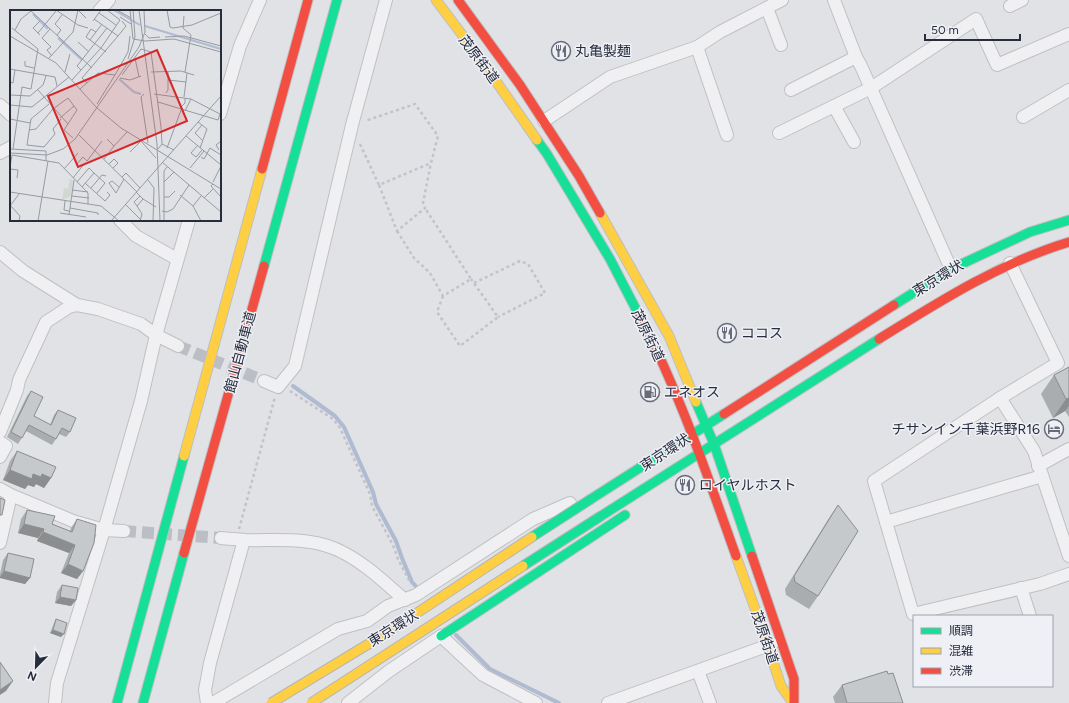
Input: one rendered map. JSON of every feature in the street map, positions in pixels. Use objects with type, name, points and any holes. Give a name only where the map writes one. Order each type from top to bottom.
[{"type":"main road","name":"館山自動車道","points":[[117,703],[308,0]]},
{"type":"main road","name":"館山自動車道","points":[[143,703],[337,0]]},
{"type":"main road","name":"茂原街道","points":[[436,0],[484,64],[547,154],[610,259],[654,344],[699,453],[782,686],[794,703]]},
{"type":"main road","name":"茂原街道","points":[[458,0],[520,85],[579,176],[642,284],[669,336],[707,424],[781,640],[794,679],[794,703]]},
{"type":"main road","name":"東京環状","points":[[271,703],[385,634],[691,434],[951,269],[1030,232],[1069,220]]},
{"type":"main road","name":"東京環状","points":[[311,703],[699,453],[941,300],[979,278],[1010,263],[1069,242]]},
{"type":"main road","points":[[665,486],[687,461]]},
{"type":"main road","points":[[441,636],[634,509]]},
{"type":"street","points":[[100,10],[109,0]]},
{"type":"street","points":[[221,111],[240,46],[260,0]]},
{"type":"street","points":[[264,381],[278,387],[295,366],[352,125],[386,0]]},
{"type":"street","points":[[544,121],[610,77],[698,47],[720,32],[782,0]]},
{"type":"street","points":[[834,0],[856,57],[951,269]]},
{"type":"street","points":[[1010,6],[1022,0]]},
{"type":"street","points":[[766,8],[781,45]]},
{"type":"street","points":[[779,133],[871,88],[976,19],[997,65],[1069,34]]},
{"type":"street","points":[[698,47],[727,135]]},
{"type":"street","points":[[791,90],[856,57]]},
{"type":"street","points":[[1024,117],[1069,90]]},
{"type":"street","points":[[0,105],[10,114]]},
{"type":"street","points":[[834,106],[854,142]]},
{"type":"street","points":[[0,153],[10,148]]},
{"type":"street","points":[[121,221],[136,236],[177,259]]},
{"type":"street","points":[[55,703],[57,683],[104,530],[141,401],[156,335],[189,221]]},
{"type":"street","points":[[0,252],[23,271],[77,305],[98,309],[141,324],[156,335],[178,346]]},
{"type":"street","points":[[1010,263],[1058,364],[1000,398],[874,481],[913,614],[1040,584],[1069,574]]},
{"type":"street","points":[[0,432],[5,405],[17,390],[19,380],[46,322],[69,307],[77,305]]},
{"type":"street","points":[[1000,398],[1034,451],[1069,556]]},
{"type":"street","points":[[0,442],[6,446],[0,457]]},
{"type":"street","points":[[886,522],[1040,471],[1069,449]]},
{"type":"street","points":[[0,489],[73,521],[104,530],[124,531]]},
{"type":"street","points":[[0,543],[11,495]]},
{"type":"street","points":[[213,703],[338,630],[367,621],[388,606],[416,595],[533,519],[570,503],[591,499]]},
{"type":"street","points":[[221,538],[296,540],[327,546],[344,553],[362,564],[405,600]]},
{"type":"street","points":[[207,703],[206,690],[210,663],[240,539]]},
{"type":"street","points":[[1021,588],[1030,615]]},
{"type":"street","points":[[348,703],[389,671],[441,636],[483,675],[536,703]]},
{"type":"street","points":[[608,703],[781,640]]},
{"type":"street","points":[[698,671],[710,703]]},
{"type":"path","points":[[443,296],[430,273],[414,258],[397,231],[379,185],[352,125],[415,104],[438,136],[422,203],[470,279],[498,317]]},
{"type":"path","points":[[379,185],[431,163]]},
{"type":"path","points":[[397,231],[425,208]]},
{"type":"path","points":[[470,279],[443,296],[437,312],[460,346],[498,317],[545,293],[528,264],[520,261],[474,284]]},
{"type":"path","points":[[240,539],[278,387],[292,392],[333,419],[340,428],[370,494],[372,506],[393,545],[398,559],[416,595]]},
{"type":"building","points":[[1069,367],[1069,398],[1066,399],[1054,375]]},
{"type":"building","points":[[31,391],[43,397],[34,416],[51,425],[58,410],[76,418],[70,432],[62,428],[56,439],[29,425],[22,438],[11,432]]},
{"type":"building","points":[[17,451],[56,467],[51,478],[42,474],[41,477],[33,474],[32,479],[10,470]]},
{"type":"building","points":[[0,498],[5,500],[2,515],[0,515]]},
{"type":"building","points":[[838,505],[858,531],[818,596],[795,582],[794,576]]},
{"type":"building","points":[[27,510],[55,516],[52,524],[72,532],[77,519],[96,525],[94,543],[83,571],[68,564],[75,545],[43,532],[44,529],[24,524]]},
{"type":"building","points":[[8,553],[34,559],[30,578],[4,571]]},
{"type":"building","points":[[62,585],[78,588],[76,600],[60,597]]},
{"type":"building","points":[[56,619],[67,623],[64,634],[53,630]]},
{"type":"building","points":[[0,662],[13,681],[0,690]]},
{"type":"building","points":[[887,671],[888,674],[893,673],[903,703],[847,703],[842,685]]},
{"type":"waterway","points":[[293,386],[335,416],[344,427],[373,492],[376,504],[396,541],[412,582],[420,591]]},
{"type":"waterway","points":[[456,635],[490,669],[559,703]]},
{"type":"tunnel","points":[[178,346],[264,381]]},
{"type":"tunnel","points":[[124,531],[221,538]]},
{"type":"traffic: fast","points":[[264,266],[337,0]]},
{"type":"traffic: fast","points":[[537,140],[547,154],[610,259],[640,317]]},
{"type":"traffic: fast","points":[[894,305],[951,269],[1030,232],[1069,220]]},
{"type":"traffic: fast","points":[[601,516],[879,339]]},
{"type":"traffic: fast","points":[[696,402],[714,444],[752,556]]},
{"type":"traffic: fast","points":[[591,499],[724,414]]},
{"type":"traffic: fast","points":[[117,703],[184,456]]},
{"type":"traffic: fast","points":[[532,537],[591,499]]},
{"type":"traffic: fast","points":[[441,636],[625,515]]},
{"type":"traffic: fast","points":[[523,566],[601,516]]},
{"type":"traffic: fast","points":[[143,703],[184,553]]},
{"type":"traffic: slow","points":[[436,0],[484,64],[537,140]]},
{"type":"traffic: slow","points":[[184,456],[262,169]]},
{"type":"traffic: slow","points":[[600,213],[669,336],[696,402]]},
{"type":"traffic: slow","points":[[271,703],[385,634],[532,537]]},
{"type":"traffic: slow","points":[[736,556],[781,686],[793,703]]},
{"type":"traffic: slow","points":[[311,703],[523,566]]},
{"type":"traffic: jam","points":[[262,169],[308,0]]},
{"type":"traffic: jam","points":[[458,0],[520,85],[579,176],[600,213]]},
{"type":"traffic: jam","points":[[879,339],[971,284],[1019,261],[1069,242]]},
{"type":"traffic: jam","points":[[184,553],[264,266]]},
{"type":"traffic: jam","points":[[724,414],[894,305]]},
{"type":"traffic: jam","points":[[640,317],[668,375],[736,556]]},
{"type":"traffic: jam","points":[[752,556],[794,679],[794,703]]},
{"type":"place","name":"丸亀製麺","points":[[561,51]]},
{"type":"place","name":"ココス","points":[[727,333]]},
{"type":"place","name":"エネオス","points":[[650,392]]},
{"type":"place","name":"チサンイン千葉浜野R16","points":[[1054,429]]},
{"type":"place","name":"ロイヤルホスト","points":[[685,485]]}]
